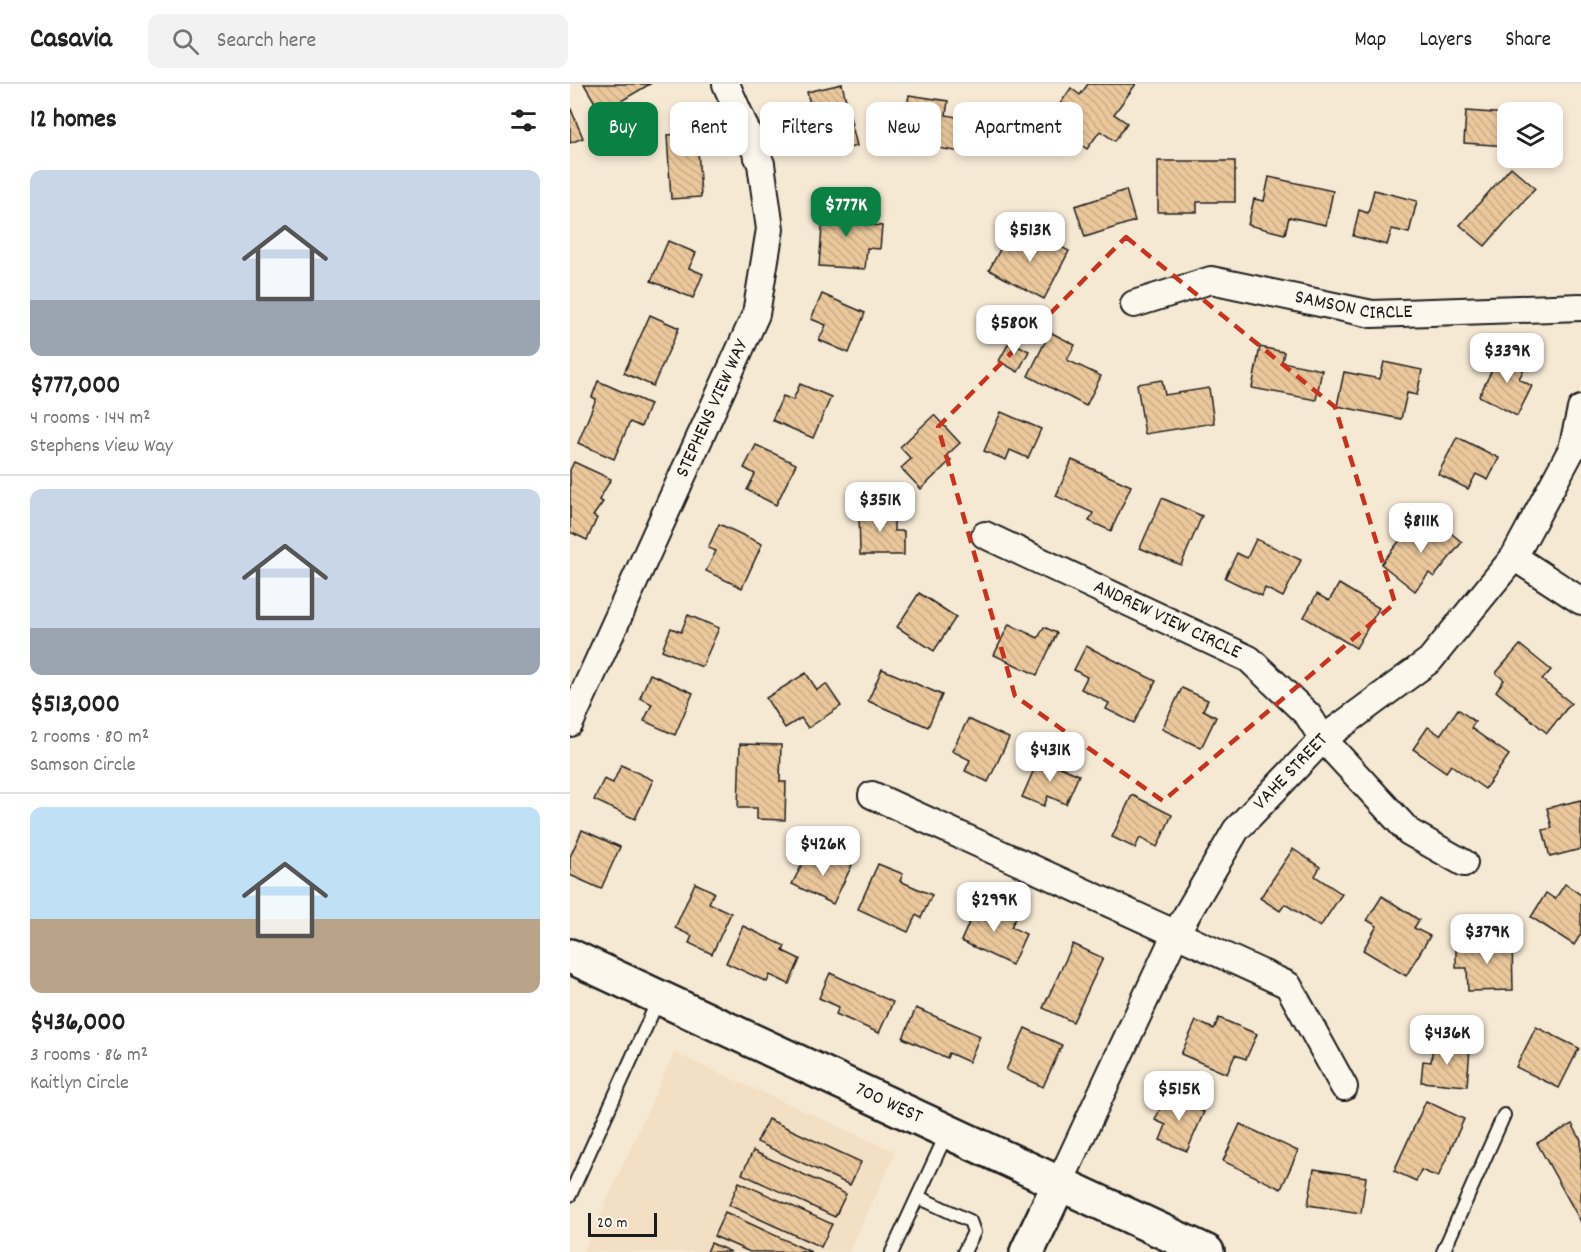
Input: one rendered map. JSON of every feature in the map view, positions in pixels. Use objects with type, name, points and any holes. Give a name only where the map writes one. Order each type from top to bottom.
[{"type":"street","name":"STEPHENS VIEW WAY","points":[[570,723],[756,314],[770,229],[761,164],[726,84]]},
{"type":"street","name":"SAMSON CIRCLE","points":[[1134,304],[1211,280],[1372,314],[1581,307]]},
{"type":"street","name":"VAHE STREET","points":[[1059,1184],[1176,933],[1236,830],[1323,739],[1430,660],[1514,557],[1572,450],[1581,409]]},
{"type":"street","name":"ANDREW VIEW CIRCLE","points":[[985,535],[1249,659],[1308,715],[1323,739],[1409,832],[1464,864]]},
{"type":"street","points":[[1514,557],[1581,601]]},
{"type":"street","points":[[872,795],[1288,985],[1344,1087]]},
{"type":"street","name":"700 WEST","points":[[570,956],[1207,1252]]},
{"type":"street","points":[[1027,1252],[1059,1184]]},
{"type":"lane","points":[[570,1195],[659,997]]},
{"type":"lane","points":[[1443,1252],[1504,1115]]},
{"type":"lane","points":[[892,1252],[948,1130]]},
{"type":"lane","points":[[918,1197],[970,1221],[974,1232],[964,1252]]},
{"type":"highlighted area","points":[[1126,237],[1335,407],[1395,603],[1163,801],[1015,696],[938,427]]},
{"type":"shaded area","points":[[674,1053],[896,1152],[849,1252],[583,1252]]},
{"type":"building","points":[[584,84],[650,84],[620,102],[595,102]]},
{"type":"building","points":[[842,84],[846,102],[809,102],[807,92]]},
{"type":"building","points":[[1088,84],[1136,84],[1114,114],[1127,123],[1115,141],[1100,131],[1087,149],[1083,146],[1083,102],[1061,102],[1071,88],[1080,95]]},
{"type":"building","points":[[909,95],[948,101],[946,115],[953,116],[953,151],[941,149],[941,102],[908,102]]},
{"type":"building","points":[[570,107],[583,138],[570,143]]},
{"type":"building","points":[[1466,111],[1497,113],[1497,145],[1464,143]]},
{"type":"building","points":[[667,135],[670,135],[670,156],[698,156],[701,197],[671,199]]},
{"type":"building","points":[[1158,161],[1235,161],[1235,202],[1197,202],[1197,212],[1158,212]]},
{"type":"building","points":[[1510,168],[1535,188],[1485,246],[1460,225]]},
{"type":"building","points":[[1269,177],[1333,191],[1326,225],[1289,217],[1285,234],[1248,225],[1254,199],[1264,201]]},
{"type":"building","points":[[1126,190],[1135,221],[1085,237],[1075,206]]},
{"type":"building","points":[[1374,190],[1417,201],[1409,233],[1392,229],[1387,245],[1353,236],[1359,210],[1368,213]]},
{"type":"building","points":[[824,203],[855,206],[853,223],[882,226],[880,249],[867,248],[865,269],[819,266]]},
{"type":"building","points":[[1028,230],[1069,251],[1044,299],[989,270],[1008,235],[1021,242]]},
{"type":"building","points":[[668,241],[696,253],[689,268],[703,274],[693,298],[651,281]]},
{"type":"building","points":[[822,294],[865,313],[849,353],[819,340],[826,325],[811,319]]},
{"type":"building","points":[[650,315],[679,328],[653,386],[624,373]]},
{"type":"building","points":[[1050,332],[1075,345],[1067,360],[1101,376],[1086,406],[1028,376]]},
{"type":"building","points":[[1010,341],[1029,351],[1018,372],[999,361]]},
{"type":"building","points":[[1260,347],[1284,352],[1282,362],[1322,370],[1316,400],[1252,388]]},
{"type":"building","points":[[1502,350],[1527,363],[1519,379],[1532,386],[1517,416],[1479,396]]},
{"type":"building","points":[[1384,362],[1422,370],[1417,395],[1407,393],[1401,419],[1337,406],[1344,372],[1380,379]]},
{"type":"building","points":[[1162,380],[1165,395],[1209,388],[1214,423],[1145,434],[1137,384]]},
{"type":"building","points":[[598,381],[650,404],[641,427],[630,422],[614,459],[578,443],[596,399],[592,397]]},
{"type":"building","points":[[800,384],[831,397],[813,438],[772,420],[783,396],[793,400]]},
{"type":"building","points":[[1001,412],[1041,429],[1028,458],[1010,450],[1006,460],[984,451]]},
{"type":"building","points":[[934,415],[960,443],[946,456],[951,460],[921,489],[901,468],[911,459],[900,447]]},
{"type":"building","points":[[1457,437],[1499,458],[1488,480],[1476,474],[1468,489],[1438,474]]},
{"type":"building","points":[[756,445],[796,464],[776,505],[747,490],[755,474],[744,468]]},
{"type":"building","points":[[1072,460],[1131,486],[1111,531],[1089,521],[1093,513],[1056,496]]},
{"type":"building","points":[[574,462],[611,479],[599,500],[603,502],[593,516],[597,518],[587,540],[570,532],[570,470]]},
{"type":"building","points":[[1162,498],[1202,516],[1181,565],[1140,548]]},
{"type":"building","points":[[859,508],[894,508],[894,531],[904,531],[904,555],[860,555]]},
{"type":"building","points":[[1432,518],[1462,542],[1434,577],[1429,573],[1415,591],[1381,564],[1409,529],[1418,535]]},
{"type":"building","points":[[719,524],[762,544],[742,588],[706,571],[716,551],[708,548]]},
{"type":"building","points":[[1256,539],[1301,560],[1283,597],[1265,588],[1262,596],[1225,578],[1237,553],[1247,558]]},
{"type":"building","points":[[1339,584],[1379,608],[1356,648],[1304,617],[1317,594],[1329,601]]},
{"type":"building","points":[[919,593],[956,617],[934,651],[897,627]]},
{"type":"building","points":[[688,615],[719,628],[702,667],[662,650],[671,628],[681,632]]},
{"type":"building","points":[[1009,624],[1038,638],[1044,627],[1057,633],[1037,675],[994,655]]},
{"type":"building","points":[[1520,645],[1551,670],[1542,680],[1571,703],[1547,733],[1496,691],[1504,680],[1496,673]]},
{"type":"building","points":[[1086,646],[1156,681],[1134,723],[1106,709],[1109,703],[1081,689],[1087,677],[1074,670]]},
{"type":"building","points":[[882,669],[942,695],[928,727],[868,701]]},
{"type":"building","points":[[806,673],[817,690],[826,684],[841,706],[808,728],[801,718],[785,728],[766,698]]},
{"type":"building","points":[[650,674],[693,693],[675,735],[644,721],[652,704],[640,698]]},
{"type":"building","points":[[1182,688],[1208,700],[1203,710],[1216,717],[1201,748],[1162,729]]},
{"type":"building","points":[[1458,709],[1475,722],[1471,728],[1509,755],[1485,789],[1451,765],[1446,772],[1413,749],[1428,727],[1440,735]]},
{"type":"building","points":[[968,719],[1009,738],[988,782],[965,771],[970,760],[952,751]]},
{"type":"building","points":[[740,744],[781,745],[780,782],[786,782],[785,820],[757,819],[757,808],[738,808]]},
{"type":"building","points":[[1039,758],[1079,775],[1066,804],[1048,796],[1044,806],[1022,797]]},
{"type":"building","points":[[621,765],[653,780],[635,819],[594,800],[604,779],[613,783]]},
{"type":"building","points":[[1132,795],[1172,815],[1157,847],[1140,838],[1135,848],[1112,837]]},
{"type":"building","points":[[1581,800],[1581,849],[1550,857],[1543,830],[1552,828],[1547,808]]},
{"type":"building","points":[[582,830],[620,847],[601,889],[570,875],[570,857]]},
{"type":"building","points":[[1293,849],[1320,867],[1315,876],[1342,894],[1320,927],[1285,904],[1280,911],[1260,898]]},
{"type":"building","points":[[828,853],[852,865],[833,904],[792,884],[806,857],[822,865]]},
{"type":"building","points":[[878,864],[903,874],[900,881],[932,895],[921,918],[916,915],[908,932],[858,909]]},
{"type":"building","points":[[695,883],[714,892],[709,903],[731,913],[712,954],[689,943],[692,936],[675,928]]},
{"type":"building","points":[[1565,884],[1581,895],[1581,934],[1574,945],[1531,917],[1546,893],[1555,899]]},
{"type":"building","points":[[1382,896],[1419,920],[1414,928],[1430,936],[1406,976],[1363,950],[1377,926],[1367,920]]},
{"type":"building","points":[[979,900],[1016,917],[1011,927],[1026,934],[1012,965],[961,941]]},
{"type":"building","points":[[743,926],[785,946],[783,951],[800,959],[789,984],[770,975],[767,982],[726,963]]},
{"type":"building","points":[[1512,942],[1513,990],[1468,991],[1467,968],[1456,968],[1456,944]]},
{"type":"building","points":[[1073,944],[1103,958],[1073,1022],[1043,1008]]},
{"type":"building","points":[[830,973],[893,1002],[879,1033],[836,1014],[839,1007],[819,998]]},
{"type":"building","points":[[916,1008],[980,1036],[969,1062],[949,1053],[947,1058],[903,1038]]},
{"type":"building","points":[[1219,1018],[1257,1034],[1246,1059],[1235,1055],[1227,1074],[1181,1054],[1196,1021],[1214,1029]]},
{"type":"building","points":[[1536,1027],[1579,1048],[1559,1088],[1516,1067]]},
{"type":"building","points":[[1025,1028],[1062,1045],[1043,1087],[1006,1070]]},
{"type":"building","points":[[1433,1045],[1470,1048],[1467,1086],[1421,1082],[1423,1061],[1431,1062]]},
{"type":"building","points":[[1166,1095],[1204,1112],[1187,1151],[1160,1140],[1166,1125],[1155,1120]]},
{"type":"building","points":[[1426,1101],[1464,1119],[1438,1177],[1421,1170],[1416,1181],[1394,1171]]},
{"type":"building","points":[[768,1119],[861,1162],[850,1185],[757,1142]]},
{"type":"building","points":[[1240,1124],[1298,1151],[1281,1189],[1223,1161]]},
{"type":"building","points":[[1572,1124],[1581,1140],[1581,1222],[1537,1143]]},
{"type":"building","points":[[753,1151],[846,1194],[835,1217],[742,1174]]},
{"type":"building","points":[[1314,1169],[1366,1177],[1361,1213],[1308,1205]]},
{"type":"building","points":[[739,1182],[832,1224],[821,1247],[729,1205]]},
{"type":"building","points":[[725,1212],[811,1252],[750,1252],[714,1236]]},
{"type":"building","points":[[711,1243],[731,1252],[707,1252]]}]
